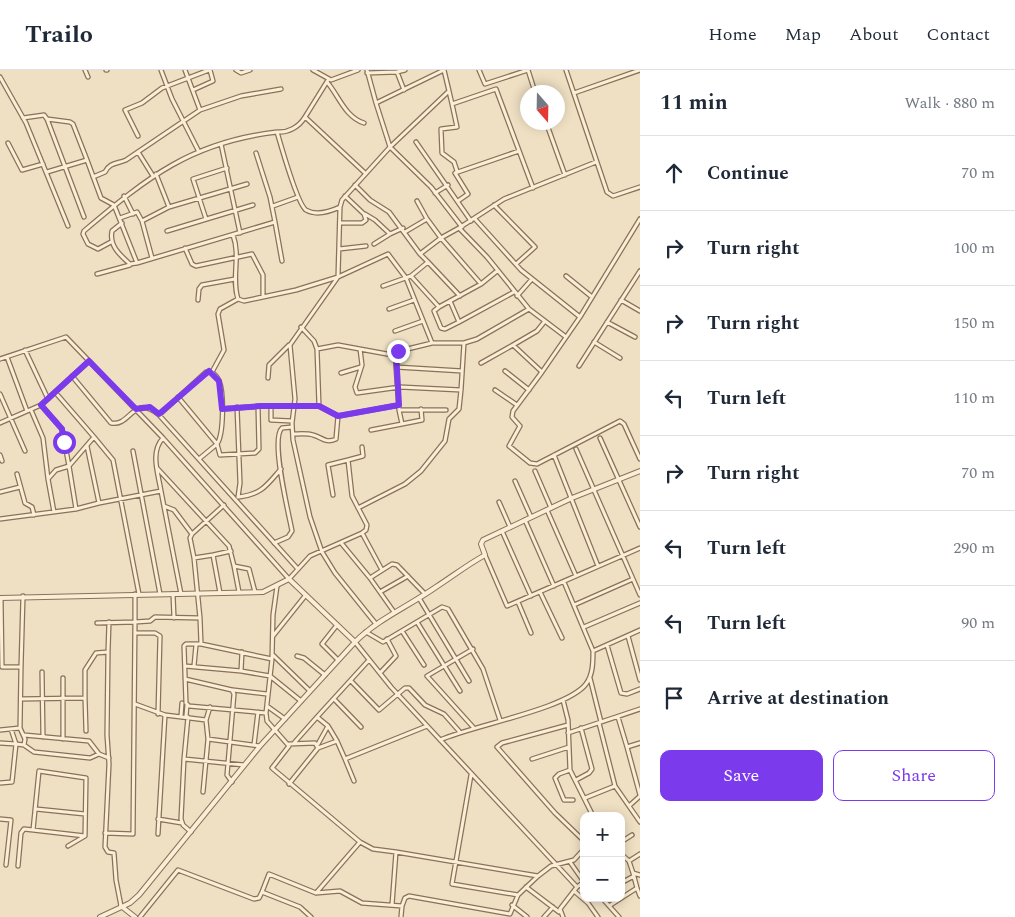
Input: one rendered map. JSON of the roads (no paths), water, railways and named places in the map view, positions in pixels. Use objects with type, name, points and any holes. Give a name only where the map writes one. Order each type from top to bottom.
[{"type":"street","points":[[85,70],[88,77]]},
{"type":"street","points":[[161,70],[183,122],[198,150]]},
{"type":"street","points":[[185,70],[200,110]]},
{"type":"street","points":[[138,136],[125,110],[142,103],[167,85],[209,70],[213,82],[193,90]]},
{"type":"street","points":[[236,70],[241,73],[250,70]]},
{"type":"street","points":[[313,70],[328,80],[346,109],[357,121],[364,123]]},
{"type":"street","points":[[328,80],[338,79],[358,70]]},
{"type":"street","points":[[405,70],[397,72],[367,71],[390,146],[435,192],[460,228],[517,296],[529,309],[566,337]]},
{"type":"street","points":[[376,103],[444,70],[457,128],[441,129],[440,142],[442,154],[455,163],[457,171],[455,174],[468,194],[458,201]]},
{"type":"street","points":[[478,70],[485,84],[519,71],[528,70],[533,85]]},
{"type":"street","points":[[566,70],[596,162],[610,195],[640,187]]},
{"type":"street","points":[[574,93],[640,70]]},
{"type":"street","points":[[397,72],[404,90]]},
{"type":"street","points":[[0,77],[23,118],[68,226]]},
{"type":"street","points":[[111,242],[98,249],[88,244],[83,234],[84,231],[124,196],[154,175],[198,150],[277,132],[282,133],[296,127],[328,80]]},
{"type":"street","points":[[93,178],[105,172],[107,167],[113,163],[126,160],[200,110],[249,94],[281,89]]},
{"type":"street","points":[[452,104],[496,89],[533,188]]},
{"type":"street","points":[[268,378],[269,365],[290,345],[338,277],[340,207],[345,196],[390,146],[450,91]]},
{"type":"street","points":[[23,118],[40,114],[44,115],[47,119],[84,217]]},
{"type":"street","points":[[304,117],[365,173]]},
{"type":"street","points":[[47,119],[73,124],[101,198],[114,205],[136,263]]},
{"type":"street","points":[[549,130],[565,175]]},
{"type":"street","points":[[277,132],[298,197],[306,210],[318,213],[340,207]]},
{"type":"street","points":[[416,142],[473,220],[532,279],[580,316]]},
{"type":"street","points":[[8,143],[22,170],[43,164]]},
{"type":"street","points":[[221,144],[237,211],[240,233]]},
{"type":"street","points":[[457,171],[519,151]]},
{"type":"street","points":[[138,152],[154,175],[169,207]]},
{"type":"street","points":[[256,153],[272,206],[282,261]]},
{"type":"street","points":[[47,172],[87,160]]},
{"type":"street","points":[[420,254],[441,238],[473,220],[494,205],[596,162]]},
{"type":"street","points":[[206,220],[193,178],[227,168]]},
{"type":"street","points":[[142,221],[169,207],[247,184]]},
{"type":"street","points":[[355,185],[370,200],[389,212],[420,254],[460,296]]},
{"type":"street","points":[[435,192],[448,185]]},
{"type":"street","points":[[124,196],[133,214]]},
{"type":"street","points":[[345,196],[390,234]]},
{"type":"street","points":[[272,206],[298,197]]},
{"type":"street","points":[[417,201],[441,238],[481,284]]},
{"type":"street","points":[[167,231],[253,205]]},
{"type":"street","points":[[494,205],[535,247],[516,264]]},
{"type":"street","points":[[120,218],[139,213],[152,258]]},
{"type":"street","points":[[341,223],[362,223],[366,220],[364,214]]},
{"type":"street","points":[[374,244],[390,234],[404,230],[427,219]]},
{"type":"street","points":[[640,219],[580,316],[511,415],[519,424],[519,430],[509,446],[533,464],[620,421],[624,424],[640,459]]},
{"type":"street","points":[[96,274],[275,222]]},
{"type":"street","points":[[122,223],[112,231],[111,242],[118,254],[130,264]]},
{"type":"street","points":[[233,235],[238,258],[235,279],[238,300]]},
{"type":"street","points":[[339,250],[366,246]]},
{"type":"street","points":[[185,248],[192,264],[196,266],[249,254],[255,255],[263,276],[263,297]]},
{"type":"street","points":[[212,372],[224,350],[218,311],[238,300],[244,301],[296,290],[338,277],[388,254],[406,278],[432,343]]},
{"type":"street","points":[[383,286],[411,276],[428,262]]},
{"type":"street","points":[[497,271],[481,284],[434,311],[441,328],[445,329],[514,292]]},
{"type":"street","points":[[579,366],[638,278],[640,272]]},
{"type":"street","points":[[411,276],[440,307]]},
{"type":"street","points":[[566,276],[592,297]]},
{"type":"street","points":[[198,300],[199,289],[202,285],[235,279]]},
{"type":"street","points":[[517,296],[532,279]]},
{"type":"street","points":[[389,309],[414,300]]},
{"type":"street","points":[[622,300],[640,311]]},
{"type":"street","points":[[450,301],[459,322]]},
{"type":"street","points":[[317,349],[338,345],[387,354],[432,343],[464,343],[477,339],[529,309]]},
{"type":"street","points":[[395,331],[423,321]]},
{"type":"street","points":[[480,363],[537,331],[545,322]]},
{"type":"street","points":[[607,322],[635,337]]},
{"type":"street","points":[[301,327],[314,341],[317,349],[319,406]]},
{"type":"street","points":[[0,359],[66,336],[163,438],[305,596],[355,642],[427,726],[578,887],[559,912]]},
{"type":"street","points":[[594,342],[620,358]]},
{"type":"street","points":[[358,508],[405,484],[421,472],[445,441],[449,419],[459,409],[464,343]]},
{"type":"street","points":[[290,345],[294,405],[292,427],[310,517],[322,552],[335,573],[376,624]]},
{"type":"street","points":[[513,345],[542,372]]},
{"type":"street","points":[[360,349],[361,367],[355,387],[358,393],[396,387],[461,390]]},
{"type":"street","points":[[25,350],[48,399]]},
{"type":"street","points":[[396,352],[396,387],[402,424]]},
{"type":"street","points":[[7,357],[29,411],[43,438],[54,512]]},
{"type":"street","points":[[0,423],[41,405],[89,361]]},
{"type":"street","points":[[341,373],[361,367]]},
{"type":"street","points":[[396,368],[462,371]]},
{"type":"street","points":[[505,371],[529,390]]},
{"type":"street","points":[[159,414],[206,372],[212,372]]},
{"type":"street","points":[[199,459],[217,444],[220,437],[222,409],[219,381],[212,372]]},
{"type":"street","points":[[72,376],[111,423],[120,422],[136,409],[150,407],[159,414],[296,569]]},
{"type":"street","points":[[495,390],[517,405]]},
{"type":"street","points":[[55,392],[113,460],[137,594],[135,622],[133,834],[105,833]]},
{"type":"street","points":[[0,394],[25,451]]},
{"type":"street","points":[[178,397],[217,444],[220,455],[258,452],[258,406]]},
{"type":"street","points":[[41,405],[62,429],[76,509]]},
{"type":"street","points":[[222,409],[258,406],[319,406],[338,416],[399,408],[446,410]]},
{"type":"street","points":[[271,406],[271,420],[292,421]]},
{"type":"street","points":[[237,407],[238,497]]},
{"type":"street","points":[[371,430],[422,420],[421,409]]},
{"type":"street","points":[[293,434],[311,434],[323,441],[333,441],[336,439],[338,416]]},
{"type":"street","points":[[274,543],[288,537],[292,531],[281,469],[279,432],[282,428],[292,427]]},
{"type":"street","points":[[48,479],[56,470],[69,466],[94,437]]},
{"type":"street","points":[[163,438],[156,446],[157,468],[182,594]]},
{"type":"street","points":[[600,438],[640,526]]},
{"type":"street","points":[[87,445],[99,503]]},
{"type":"street","points":[[333,495],[328,465],[363,456],[362,447]]},
{"type":"street","points":[[576,450],[592,490],[640,595]]},
{"type":"street","points":[[133,451],[160,594]]},
{"type":"street","points":[[0,455],[2,461]]},
{"type":"street","points":[[554,455],[598,566]]},
{"type":"street","points":[[21,667],[1,667],[1,598],[263,592],[289,579],[306,559],[342,544],[362,533],[368,527],[352,496],[348,460]]},
{"type":"street","points":[[157,468],[229,546],[239,592]]},
{"type":"street","points":[[233,497],[255,494],[264,488],[281,469]]},
{"type":"street","points":[[535,471],[576,576]]},
{"type":"street","points":[[640,471],[572,498],[481,542],[505,604],[510,606],[640,548]]},
{"type":"street","points":[[17,474],[25,504],[32,506],[34,515]]},
{"type":"street","points":[[515,481],[531,517]]},
{"type":"street","points":[[0,492],[20,487]]},
{"type":"street","points":[[0,518],[76,509],[161,491]]},
{"type":"street","points":[[499,502],[510,527]]},
{"type":"street","points":[[194,666],[200,618],[199,593],[190,538],[224,505]]},
{"type":"street","points":[[164,506],[174,510],[192,534]]},
{"type":"street","points":[[525,520],[554,586]]},
{"type":"street","points":[[502,531],[531,596]]},
{"type":"street","points":[[362,533],[382,570]]},
{"type":"street","points":[[342,544],[370,578],[394,612]]},
{"type":"street","points":[[194,558],[231,551]]},
{"type":"street","points":[[213,555],[220,593]]},
{"type":"street","points":[[100,917],[130,903],[139,895],[260,746],[365,632],[425,594],[462,567],[485,555]]},
{"type":"street","points":[[370,578],[395,564],[425,594]]},
{"type":"street","points":[[234,566],[248,569],[255,592]]},
{"type":"street","points":[[380,592],[408,576]]},
{"type":"street","points":[[574,605],[633,579]]},
{"type":"street","points":[[564,582],[592,651],[590,678],[615,786],[640,822]]},
{"type":"street","points":[[278,586],[266,713],[267,721],[289,744]]},
{"type":"street","points":[[540,592],[562,638]]},
{"type":"street","points":[[173,594],[174,618]]},
{"type":"street","points":[[23,596],[20,728],[24,736],[24,745]]},
{"type":"street","points":[[273,637],[305,596]]},
{"type":"street","points":[[418,597],[469,681]]},
{"type":"street","points":[[518,602],[531,634]]},
{"type":"street","points":[[584,628],[640,603]]},
{"type":"street","points":[[365,632],[381,642],[442,607],[448,609],[473,649],[486,676],[500,720]]},
{"type":"street","points":[[98,623],[150,621],[155,617],[200,618]]},
{"type":"street","points":[[109,622],[107,735],[109,758],[105,833],[106,850],[114,853],[116,880],[121,906],[136,917]]},
{"type":"street","points":[[417,622],[460,691]]},
{"type":"street","points":[[337,625],[322,644],[338,660]]},
{"type":"street","points":[[592,651],[640,630]]},
{"type":"street","points":[[402,631],[424,665]]},
{"type":"street","points":[[135,633],[155,633],[160,636],[158,714]]},
{"type":"street","points":[[628,636],[640,680]]},
{"type":"street","points":[[380,673],[396,656],[387,639]]},
{"type":"street","points":[[182,823],[187,716],[184,644],[198,644],[272,657],[310,691]]},
{"type":"street","points":[[607,645],[621,692],[627,694],[640,689]]},
{"type":"street","points":[[473,649],[427,676],[473,727]]},
{"type":"street","points":[[86,731],[85,670],[96,653],[108,652]]},
{"type":"street","points":[[241,671],[242,652]]},
{"type":"street","points":[[297,656],[304,658],[325,675]]},
{"type":"street","points":[[294,743],[369,660]]},
{"type":"street","points":[[185,666],[241,671],[270,676],[301,701]]},
{"type":"street","points":[[42,672],[42,737]]},
{"type":"street","points":[[64,678],[64,739]]},
{"type":"street","points":[[440,740],[459,731],[563,700],[582,689],[590,678]]},
{"type":"street","points":[[185,679],[232,690],[267,694]]},
{"type":"street","points":[[350,681],[380,710],[405,688],[409,688],[425,705],[444,714],[459,731]]},
{"type":"street","points":[[232,690],[234,694],[234,709],[228,763],[228,777],[232,782]]},
{"type":"street","points":[[21,699],[85,698]]},
{"type":"street","points":[[334,699],[361,727]]},
{"type":"street","points":[[563,700],[568,725],[570,770],[591,812]]},
{"type":"street","points":[[181,716],[182,703]]},
{"type":"street","points":[[135,704],[146,706],[158,714],[187,716],[206,720]]},
{"type":"street","points":[[187,705],[266,713]]},
{"type":"street","points":[[266,706],[285,719]]},
{"type":"street","points":[[203,792],[208,740],[206,720],[210,707]]},
{"type":"street","points":[[568,733],[640,709]]},
{"type":"street","points":[[254,745],[258,712]]},
{"type":"street","points":[[158,834],[165,715]]},
{"type":"street","points":[[618,716],[640,796],[629,806]]},
{"type":"street","points":[[317,717],[328,726],[337,741],[354,781]]},
{"type":"street","points":[[568,725],[502,743],[497,747],[555,813],[580,837]]},
{"type":"street","points":[[289,784],[318,746],[328,726]]},
{"type":"street","points":[[345,759],[427,726]]},
{"type":"street","points":[[0,730],[20,728]]},
{"type":"street","points":[[576,780],[589,773],[592,769],[581,728]]},
{"type":"street","points":[[0,783],[12,782],[16,744],[11,729]]},
{"type":"street","points":[[24,736],[88,741],[99,754],[109,758]]},
{"type":"street","points":[[208,740],[260,746]]},
{"type":"street","points":[[337,741],[318,746],[289,744],[272,768],[360,842],[373,849],[538,876]]},
{"type":"street","points":[[0,743],[24,745],[34,752],[90,758],[99,754]]},
{"type":"street","points":[[627,746],[640,743]]},
{"type":"street","points":[[532,759],[569,747]]},
{"type":"street","points":[[184,759],[245,766]]},
{"type":"street","points":[[33,830],[39,771],[41,770],[85,776],[85,836]]},
{"type":"street","points":[[570,770],[558,774],[555,778],[564,800],[573,800]]},
{"type":"street","points":[[471,774],[452,884],[518,895]]},
{"type":"street","points":[[585,798],[615,786]]},
{"type":"street","points":[[36,809],[85,814]]},
{"type":"street","points":[[0,818],[11,820],[6,866]]},
{"type":"street","points":[[158,819],[182,823],[191,832]]},
{"type":"street","points":[[18,866],[21,833],[24,829],[85,836]]},
{"type":"street","points":[[625,839],[632,835]]},
{"type":"street","points":[[68,846],[85,836]]},
{"type":"street","points":[[316,893],[360,842]]},
{"type":"street","points":[[392,905],[396,852]]},
{"type":"street","points":[[401,917],[405,898],[409,896],[510,914],[512,905],[518,895],[538,876],[556,864],[570,862],[580,853]]},
{"type":"street","points":[[629,862],[640,854]]},
{"type":"street","points":[[624,857],[629,862],[640,896]]},
{"type":"street","points":[[570,862],[580,876]]},
{"type":"street","points":[[140,917],[178,870],[254,899],[259,898],[269,874],[316,893],[340,891],[357,902],[402,906]]},
{"type":"street","points":[[625,880],[633,875],[640,876]]},
{"type":"street","points":[[526,887],[563,917]]},
{"type":"street","points":[[609,906],[637,888]]},
{"type":"street","points":[[574,891],[588,903],[598,917]]},
{"type":"street","points":[[262,892],[300,907],[311,917]]},
{"type":"street","points":[[606,902],[619,917]]},
{"type":"street","points":[[512,905],[527,917]]},
{"type":"street","points":[[544,917],[553,907]]}]
